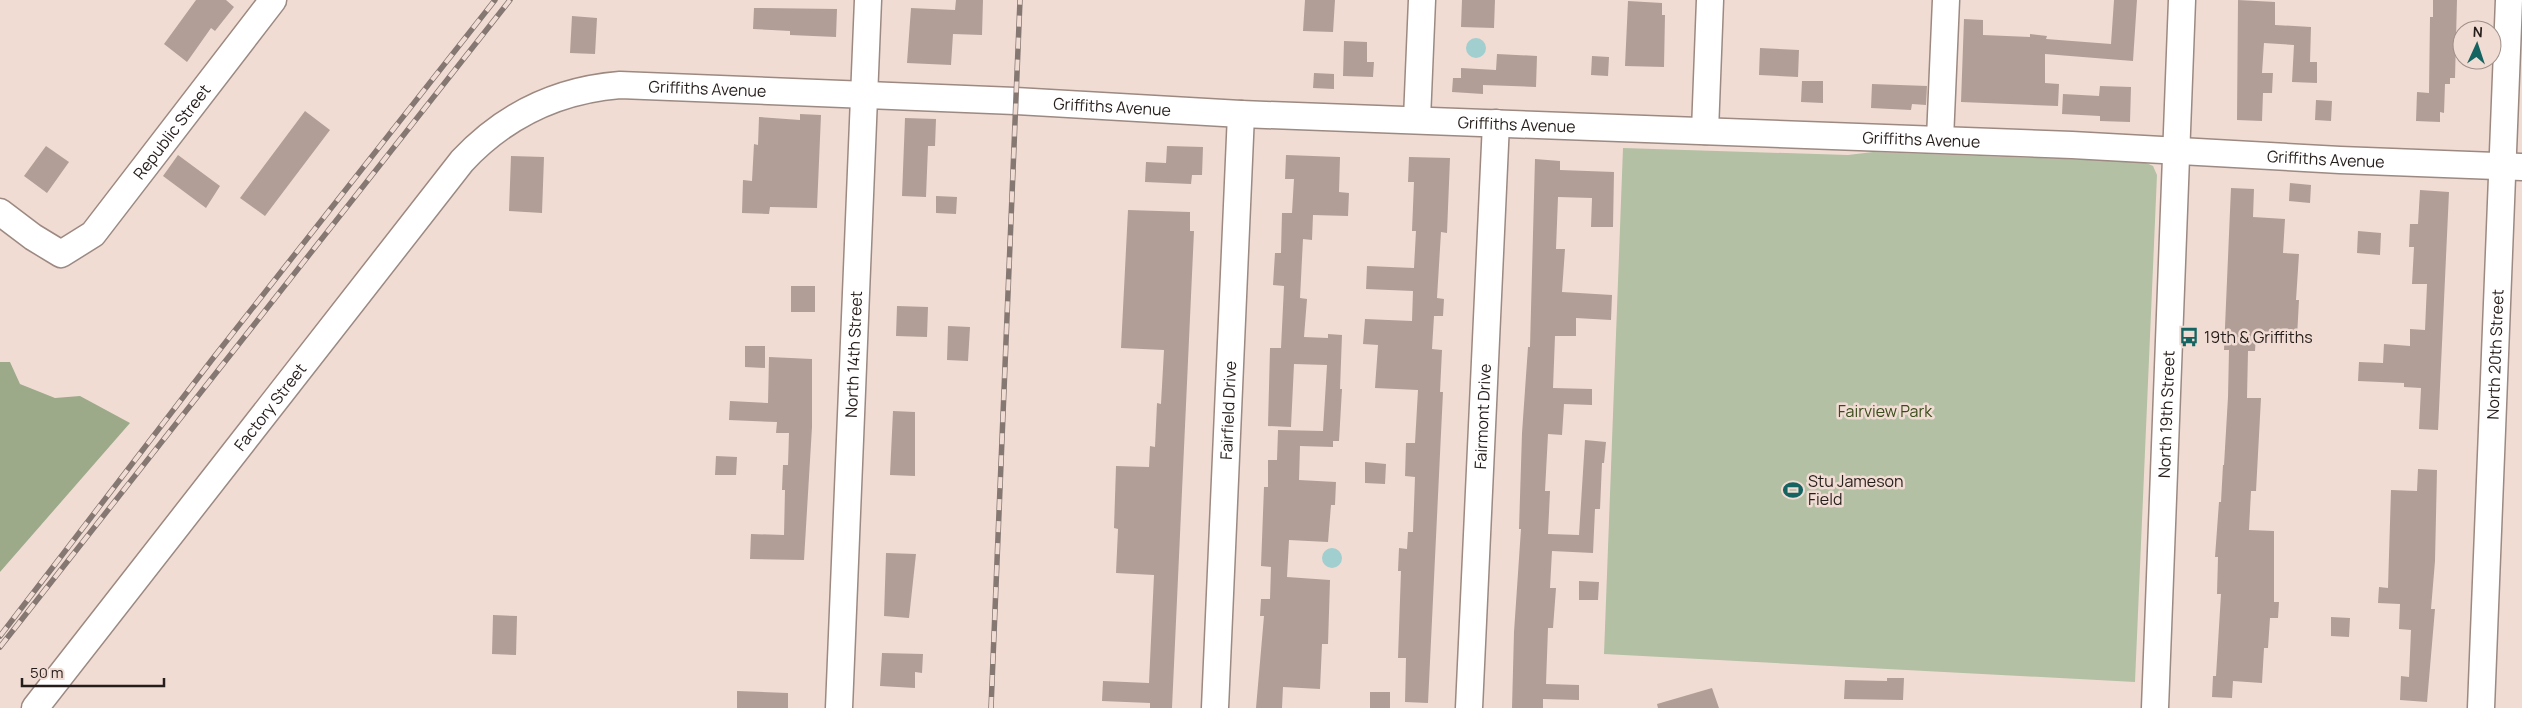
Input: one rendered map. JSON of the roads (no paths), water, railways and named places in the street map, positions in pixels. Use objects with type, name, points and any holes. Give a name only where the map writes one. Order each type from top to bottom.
[{"type":"street","name":"Republic Street","points":[[0,212],[33,237],[61,254],[94,234],[273,0]]},
{"type":"street","name":"North 14th Street","points":[[839,708],[866,94],[868,0]]},
{"type":"street","points":[[1416,119],[1422,0]]},
{"type":"street","points":[[1705,131],[1710,0]]},
{"type":"street","points":[[1940,139],[1946,0]]},
{"type":"street","name":"North 19th Street","points":[[2155,708],[2182,0]]},
{"type":"street","name":"North 20th Street","points":[[2480,708],[2512,167],[2509,0]]},
{"type":"street","name":"Griffiths Avenue","points":[[517,115],[570,93],[620,85],[866,94],[1242,114],[1940,139],[2512,167]]},
{"type":"street","name":"Fairfield Drive","points":[[1215,708],[1242,114]]},
{"type":"street","name":"Factory Street","points":[[35,708],[462,160],[478,144],[517,115]]},
{"type":"street","name":"Fairmont Drive","points":[[1469,708],[1496,122]]},
{"type":"water","points":[[1472,38],[1480,38],[1486,44],[1486,52],[1480,58],[1472,58],[1466,52],[1466,44]]},
{"type":"water","points":[[1328,548],[1336,548],[1342,554],[1342,562],[1336,568],[1328,568],[1322,562],[1322,554]]},
{"type":"railway","points":[[0,636],[214,357],[495,0]]},
{"type":"railway","points":[[0,647],[510,0]]},
{"type":"railway","points":[[991,708],[1020,0]]},
{"type":"place","name":"19th & Griffiths","points":[[2189,337]]},
{"type":"place","name":"Stu Jameson Field","points":[[1793,490]]},
{"type":"park label","name":"Fairview Park","points":[[1885,411]]}]
